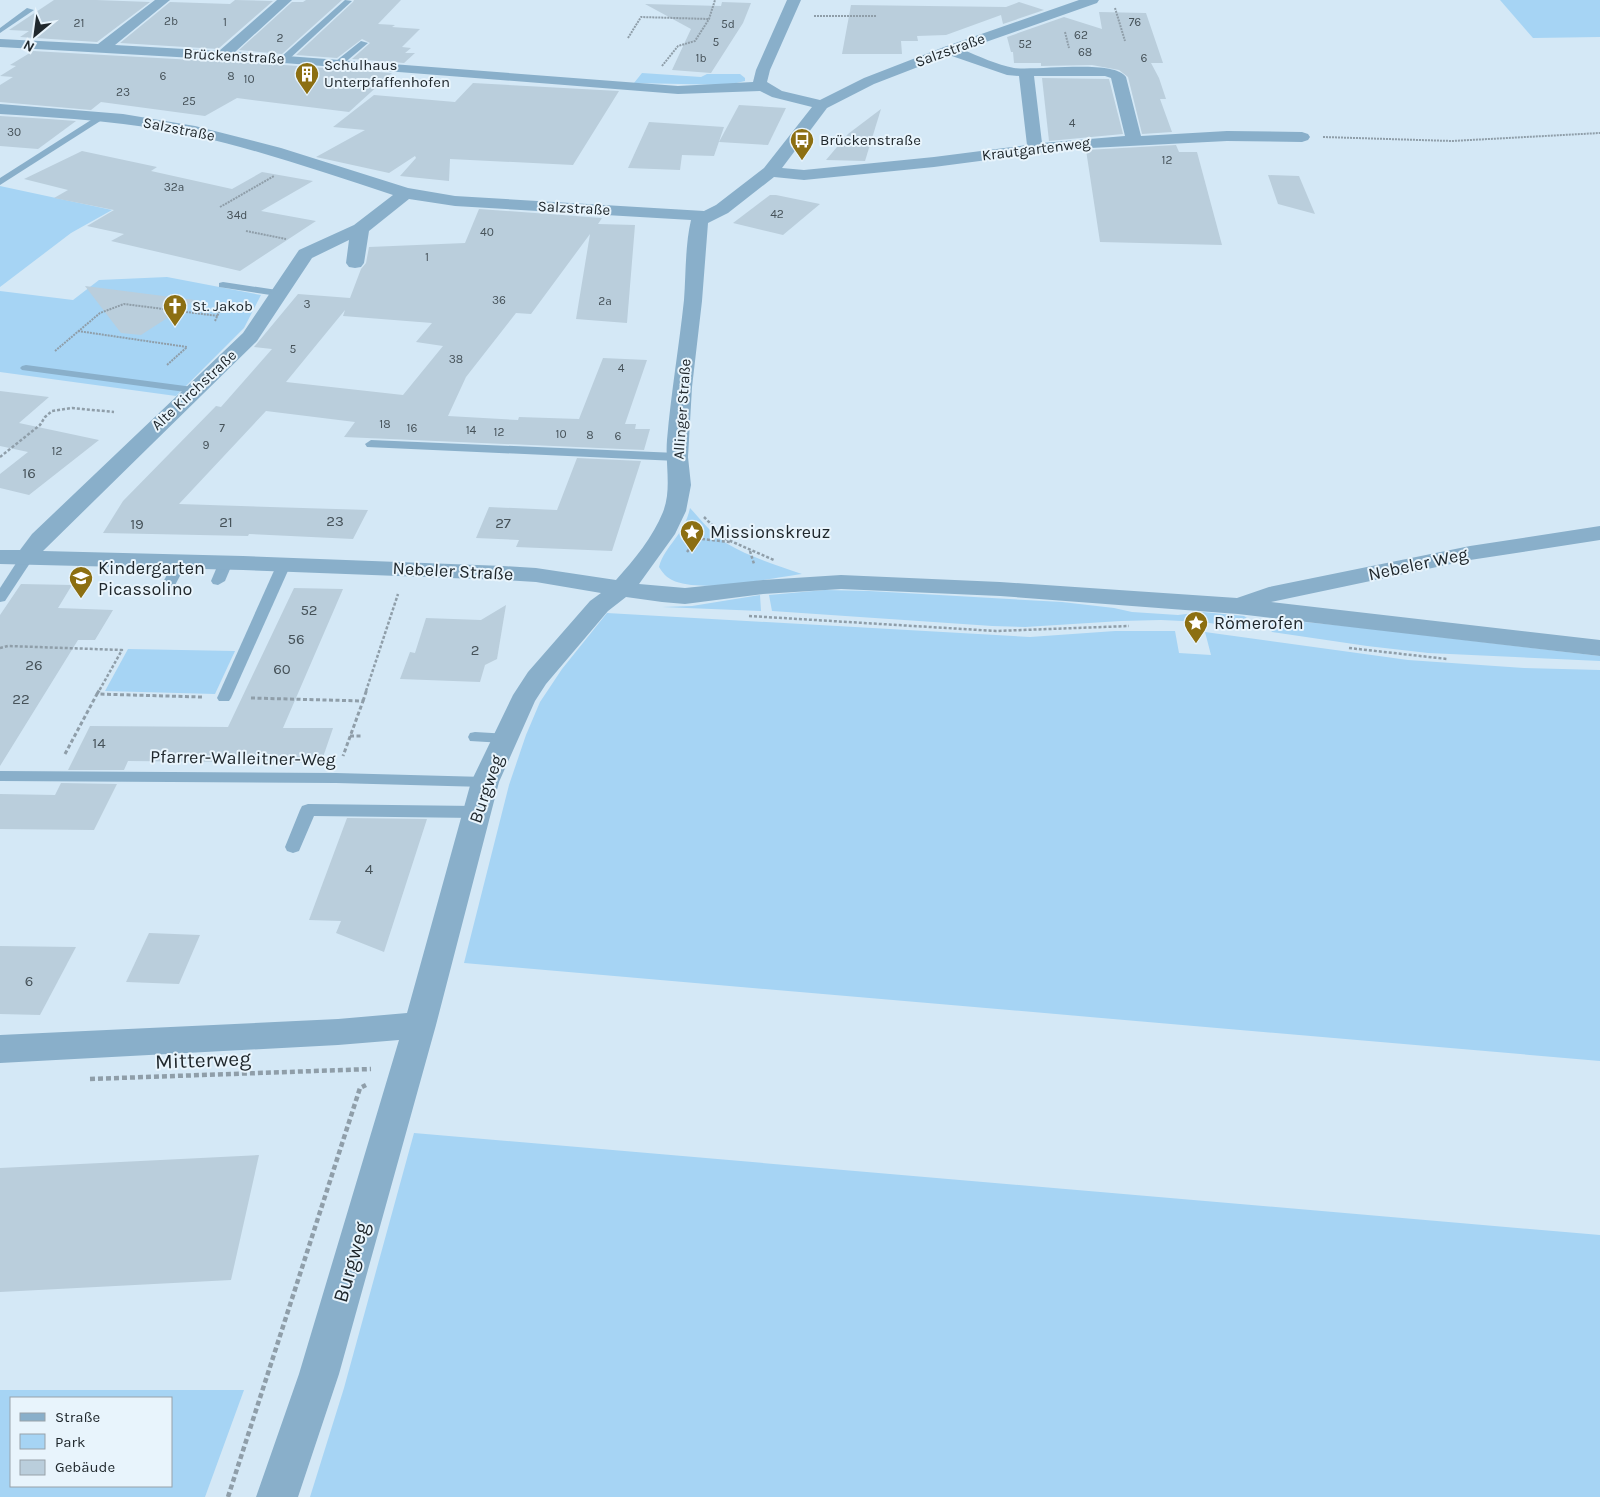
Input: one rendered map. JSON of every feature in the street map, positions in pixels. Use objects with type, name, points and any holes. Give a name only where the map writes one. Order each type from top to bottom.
[{"type":"street","points":[[101,49],[162,0]]},
{"type":"street","points":[[224,55],[285,0]]},
{"type":"street","points":[[763,86],[760,82],[763,70],[794,0]]},
{"type":"street","points":[[1056,0],[1076,5]]},
{"type":"street","name":"Salzstraße","points":[[0,109],[102,116],[197,131],[243,142],[406,193],[456,201],[707,216],[722,209],[770,172],[822,106],[848,90],[949,50],[1092,0]]},
{"type":"street","name":"Brückenstraße","points":[[0,43],[284,59],[472,76],[678,90],[719,90],[763,86],[778,94],[822,106]]},
{"type":"street","points":[[949,50],[1004,70],[1070,74],[1087,72],[1116,74],[1119,77],[1134,140]]},
{"type":"street","points":[[1026,72],[1035,148]]},
{"type":"street","name":"Krautgartenweg","points":[[770,172],[804,175],[934,162],[1035,148],[1134,140],[1227,136],[1302,137]]},
{"type":"street","name":"Alte Kirchstraße","points":[[27,557],[40,538],[250,337],[277,293],[305,254],[360,229],[406,193]]},
{"type":"street","name":"Allinger Straße","points":[[621,589],[638,570],[663,534],[675,511],[680,486],[676,457],[682,387],[693,301],[699,221],[707,216]]},
{"type":"street","points":[[354,263],[360,229]]},
{"type":"street","name":"Nebeler Weg","points":[[1238,606],[1270,594],[1470,553],[1600,533]]},
{"type":"street","name":"Nebeler Straße","points":[[0,557],[181,561],[222,572],[284,564],[536,575],[621,589],[684,596],[763,586],[841,582],[1000,589],[1238,606],[1600,648]]},
{"type":"street","name":"Burgweg","points":[[277,1497],[319,1374],[420,1025],[485,782],[522,701],[542,672],[599,606],[621,589]]},
{"type":"street","points":[[0,1049],[338,1032],[420,1025]]},
{"type":"lane","points":[[284,59],[348,1]]},
{"type":"lane","points":[[0,32],[30,10]]},
{"type":"lane","points":[[339,63],[364,43]]},
{"type":"lane","points":[[0,182],[39,156],[58,147],[102,116]]},
{"type":"lane","points":[[223,285],[277,293]]},
{"type":"lane","points":[[30,369],[193,390]]},
{"type":"lane","points":[[371,444],[676,457]]},
{"type":"lane","points":[[0,598],[27,557]]},
{"type":"lane","points":[[170,584],[181,561]]},
{"type":"lane","points":[[224,698],[284,564]]},
{"type":"lane","points":[[475,737],[504,738]]},
{"type":"lane","name":"Pfarrer-Walleitner-Weg","points":[[0,776],[336,778],[485,782]]},
{"type":"lane","points":[[293,847],[308,810],[476,812]]},
{"type":"path","points":[[662,66],[678,46],[695,41],[709,19],[715,0]]},
{"type":"path","points":[[1115,6],[1125,41]]},
{"type":"path","points":[[808,16],[876,16]]},
{"type":"path","points":[[628,38],[642,17],[709,19]]},
{"type":"path","points":[[1302,137],[1452,141],[1600,133]]},
{"type":"path","points":[[220,207],[302,161]]},
{"type":"path","points":[[30,369],[100,313],[124,304],[218,316]]},
{"type":"path","points":[[78,331],[187,347],[163,369],[166,375],[174,381],[170,388]]},
{"type":"path","points":[[0,457],[40,425],[41,421],[54,410],[64,406],[114,412]]},
{"type":"path","points":[[680,486],[706,520],[726,539],[780,562]]},
{"type":"path","points":[[663,534],[733,542]]},
{"type":"path","points":[[687,553],[698,538]]},
{"type":"path","points":[[363,701],[407,568]]},
{"type":"path","points":[[740,616],[996,631],[1135,626]]},
{"type":"path","points":[[0,648],[8,646],[122,650],[97,694]]},
{"type":"path","points":[[1348,648],[1416,657],[1455,659]]},
{"type":"path","points":[[116,659],[123,659]]},
{"type":"path","points":[[108,674],[115,674]]},
{"type":"path","points":[[350,736],[363,736]]},
{"type":"path","points":[[228,1497],[360,1088],[406,1068]]},
{"type":"path","name":"Mitterweg","points":[[79,1079],[406,1068]]},
{"type":"green space","points":[[1500,0],[1600,0],[1600,37],[1533,38]]},
{"type":"green space","points":[[642,73],[701,77],[707,74],[740,74],[745,78],[745,81],[728,85],[634,83]]},
{"type":"green space","points":[[0,186],[112,210],[71,233],[0,287]]},
{"type":"green space","points":[[167,277],[261,295],[244,328],[176,396],[0,372],[0,291],[73,300],[99,280]]},
{"type":"green space","points":[[690,508],[711,531],[726,543],[754,557],[802,574],[736,584],[700,586],[684,584],[670,579],[659,567],[666,552],[683,526]]},
{"type":"green space","points":[[825,590],[1062,602],[1132,612],[1178,615],[1203,612],[1244,616],[1252,624],[1242,628],[1203,622],[1161,620],[1025,627],[772,611],[769,595]]},
{"type":"green space","points":[[760,595],[761,611],[662,607],[692,606]]},
{"type":"green space","points":[[607,613],[1030,637],[1115,631],[1175,631],[1179,653],[1211,655],[1205,632],[1408,660],[1524,668],[1600,670],[1600,1061],[464,963],[509,785],[526,735],[540,702],[562,669]]},
{"type":"green space","points":[[1274,619],[1600,656],[1600,661],[1428,653],[1367,646],[1272,632],[1268,626]]},
{"type":"green space","points":[[128,649],[235,651],[215,694],[105,691]]},
{"type":"green space","points":[[414,1133],[1600,1235],[1600,1497],[310,1497],[344,1388]]},
{"type":"green space","points":[[0,1390],[244,1390],[205,1497],[0,1497]]},
{"type":"building","points":[[54,0],[150,2],[97,42],[20,37],[29,31],[9,30]]},
{"type":"building","points":[[235,0],[273,1],[218,49],[120,43],[170,2],[230,4]]},
{"type":"building","points":[[306,0],[342,0],[282,54],[239,50],[292,2],[303,2]]},
{"type":"building","points":[[354,0],[401,0],[378,24],[420,29],[402,47],[411,48],[405,53],[415,53],[404,63],[352,59],[370,43],[362,39],[337,58],[296,55]]},
{"type":"building","points":[[722,2],[751,3],[743,23],[711,73],[672,70],[691,29],[645,4],[721,6]]},
{"type":"building","points":[[1019,2],[1044,10],[1003,24],[1001,15],[946,35],[917,36],[918,41],[901,41],[902,54],[842,54],[851,5],[1006,7]]},
{"type":"building","points":[[1099,12],[1146,13],[1163,63],[1151,63],[1159,78],[1166,99],[1160,99],[1172,132],[1142,134],[1128,77],[1119,70],[1092,65],[1041,66],[1041,63],[1014,63],[1013,52],[1011,52],[1007,37],[1064,17],[1102,29]]},
{"type":"building","points":[[33,51],[392,73],[349,112],[237,98],[205,116],[101,102],[91,110],[0,102],[0,85],[13,77],[0,76],[16,66],[10,65]]},
{"type":"building","points":[[1042,78],[1109,79],[1123,134],[1049,141]]},
{"type":"building","points":[[473,83],[619,91],[573,165],[450,159],[449,181],[400,176],[416,158],[415,156],[389,173],[316,157],[365,130],[333,127],[374,95],[455,102]]},
{"type":"building","points":[[739,105],[786,108],[768,145],[719,142]]},
{"type":"building","points":[[881,109],[865,161],[826,160],[848,134]]},
{"type":"building","points":[[0,116],[76,121],[38,149],[0,146]]},
{"type":"building","points":[[649,122],[724,127],[714,156],[682,155],[680,170],[628,168]]},
{"type":"building","points":[[1176,145],[1179,152],[1197,152],[1222,245],[1100,242],[1086,150]]},
{"type":"building","points":[[82,151],[157,167],[151,171],[232,189],[262,172],[313,181],[261,211],[316,221],[240,271],[111,241],[124,234],[87,226],[114,210],[54,198],[68,190],[24,179]]},
{"type":"building","points":[[1268,175],[1299,176],[1315,214],[1278,204]]},
{"type":"building","points":[[770,195],[820,204],[783,235],[733,223]]},
{"type":"building","points":[[479,209],[602,218],[598,224],[635,225],[627,323],[576,319],[590,234],[531,314],[516,313],[466,377],[448,416],[518,420],[519,417],[579,419],[603,358],[647,360],[625,424],[636,424],[635,429],[650,429],[644,450],[344,437],[355,422],[266,411],[179,504],[368,510],[353,539],[249,534],[248,536],[103,533],[123,501],[216,406],[221,407],[272,349],[254,347],[298,294],[350,298],[361,269],[366,263],[369,247],[465,243]],"holes":[[[345,310],[343,316],[432,323],[416,342],[443,346],[403,395],[286,382]]]},
{"type":"building","points":[[85,286],[195,300],[141,335],[121,333]]},
{"type":"building","points":[[0,391],[49,397],[19,423],[99,440],[29,495],[0,488],[0,474],[28,452],[0,446]]},
{"type":"building","points":[[577,458],[641,461],[612,551],[516,547],[519,540],[476,538],[489,507],[557,510]]},
{"type":"building","points":[[21,584],[72,585],[58,608],[113,610],[95,640],[78,640],[0,766],[0,615]]},
{"type":"building","points":[[294,588],[343,589],[283,728],[333,728],[321,763],[128,761],[124,770],[68,770],[90,726],[228,727]]},
{"type":"building","points":[[506,605],[497,659],[485,665],[480,682],[400,679],[410,652],[415,653],[426,618],[481,620]]},
{"type":"building","points":[[61,783],[117,784],[94,830],[0,829],[0,794],[55,795]]},
{"type":"building","points":[[347,818],[427,819],[384,952],[336,933],[341,921],[309,920]]},
{"type":"building","points":[[149,933],[200,935],[179,984],[126,982]]},
{"type":"building","points":[[0,946],[76,947],[40,1015],[0,1014]]},
{"type":"building","points":[[259,1155],[231,1280],[0,1292],[0,1168]]},
{"type":"place","name":"Schulhaus Unterpfaffenhofen","points":[[307,95]]},
{"type":"place","name":"Brückenstraße","points":[[802,161]]},
{"type":"place","name":"St. Jakob","points":[[175,327]]},
{"type":"place","name":"Missionskreuz","points":[[692,553]]},
{"type":"place","name":"Kindergarten Picassolino","points":[[81,599]]},
{"type":"place","name":"Römerofen","points":[[1196,644]]}]
